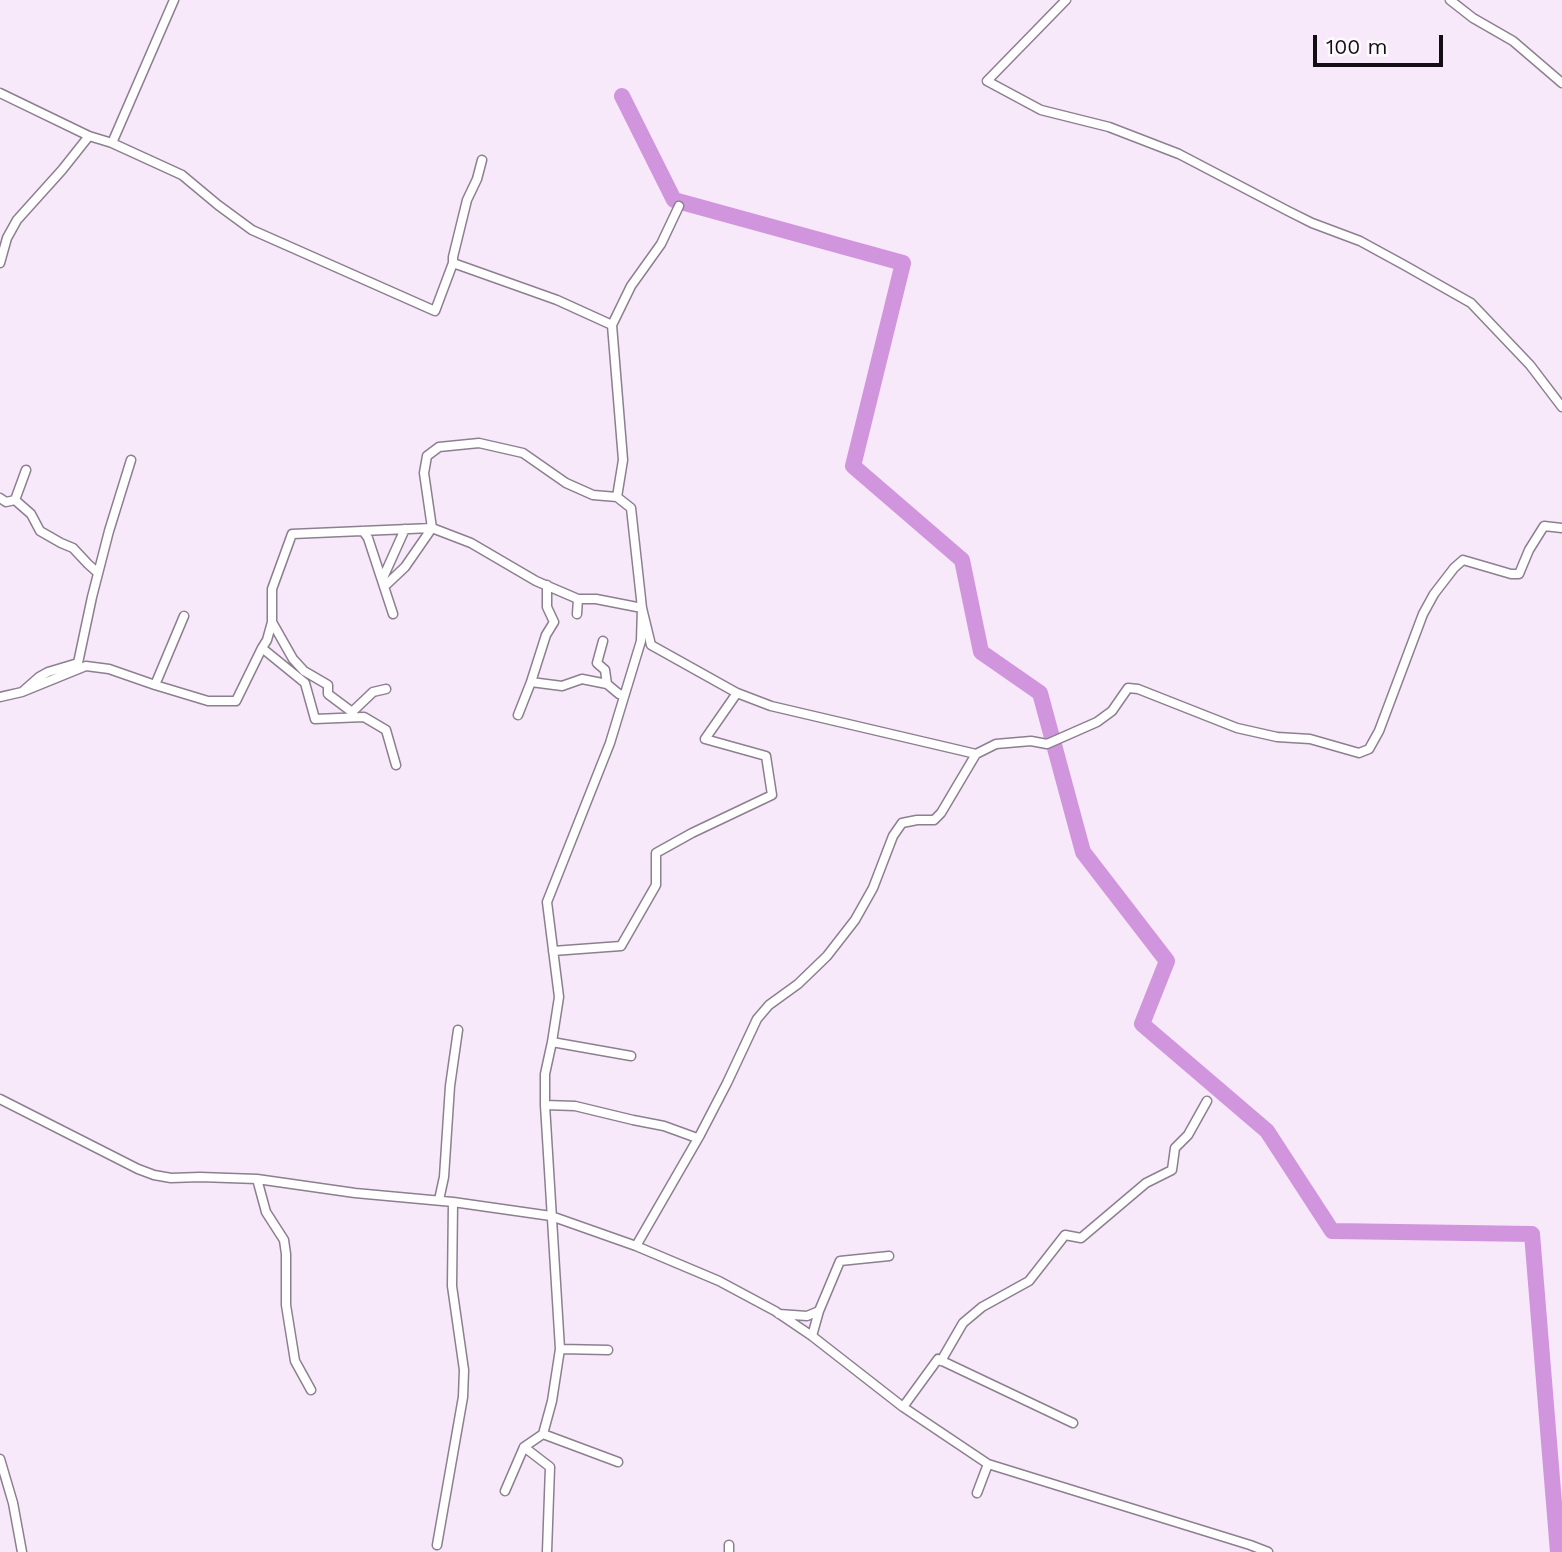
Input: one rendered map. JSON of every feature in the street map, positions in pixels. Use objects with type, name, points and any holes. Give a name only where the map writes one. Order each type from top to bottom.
[{"type":"street","points":[[112,143],[174,0]]},
{"type":"street","points":[[1066,0],[987,81],[1041,110],[1110,127],[1179,153],[1288,211],[1360,241],[1415,271],[1471,303],[1530,365],[1562,407]]},
{"type":"street","points":[[1450,0],[1473,18],[1513,41],[1562,83]]},
{"type":"street","points":[[0,93],[89,136],[112,143],[182,175],[252,230],[435,311],[453,263],[467,200],[482,160]]},
{"type":"street","points":[[0,263],[7,238],[16,220],[89,136]]},
{"type":"street","points":[[617,497],[623,460],[612,325],[631,286],[661,244],[679,206]]},
{"type":"street","points":[[453,263],[557,300],[612,325]]},
{"type":"street","points":[[383,582],[405,567],[432,528],[425,473],[427,456],[439,447],[479,443],[523,453],[566,483],[593,495],[617,497],[631,508],[642,608],[651,645],[737,693],[771,706],[976,754]]},
{"type":"street","points":[[22,692],[38,677],[78,663],[98,573],[131,460]]},
{"type":"street","points":[[15,500],[26,470]]},
{"type":"street","points":[[0,498],[6,502],[15,500]]},
{"type":"street","points":[[15,500],[31,514],[40,531],[73,548],[98,573]]},
{"type":"street","points":[[636,1246],[727,1083],[757,1019],[769,1005],[798,984],[827,956],[855,920],[873,888],[893,836],[902,823],[934,820],[942,813],[976,754],[996,744],[1031,741],[1047,744],[1097,722],[1112,711],[1128,688],[1138,689],[1237,729],[1277,737],[1310,739],[1359,753],[1369,749],[1380,731],[1423,614],[1454,568],[1463,560],[1519,574],[1529,550],[1544,526],[1562,528]]},
{"type":"street","points":[[0,697],[22,692],[86,666],[109,668],[208,701],[236,701],[267,640],[272,622],[272,589],[292,534],[432,528],[471,543],[536,581],[578,599],[596,598],[642,608]]},
{"type":"street","points":[[383,582],[405,529]]},
{"type":"street","points":[[363,531],[368,538],[393,614]]},
{"type":"street","points":[[518,715],[546,635],[554,622],[547,607],[547,585]]},
{"type":"street","points":[[577,614],[578,599]]},
{"type":"street","points":[[505,1491],[524,1447],[543,1434],[552,1401],[560,1349],[545,1105],[545,1074],[559,997],[547,902],[610,743],[641,641],[642,608]]},
{"type":"street","points":[[155,685],[184,616]]},
{"type":"street","points":[[272,622],[304,671],[328,685],[328,694],[352,712],[373,692],[386,689]]},
{"type":"street","points":[[603,641],[597,663],[605,670],[607,684]]},
{"type":"street","points":[[262,648],[305,683],[315,719],[364,718],[386,730],[396,765]]},
{"type":"street","points":[[531,682],[562,686],[582,679],[607,684],[624,695]]},
{"type":"street","points":[[552,951],[621,946],[656,885],[656,853],[772,795],[765,756],[705,739],[737,693]]},
{"type":"street","points":[[439,1200],[444,1177],[450,1086],[458,1030]]},
{"type":"street","points":[[552,1042],[631,1056]]},
{"type":"street","points":[[0,1099],[154,1175],[171,1178],[257,1179],[551,1216],[636,1246],[719,1281],[778,1314],[812,1336],[903,1407],[988,1464],[1268,1552]]},
{"type":"street","points":[[942,1361],[963,1323],[982,1307],[1029,1282],[1065,1235],[1081,1238],[1146,1183],[1172,1170],[1175,1148],[1188,1135],[1207,1101]]},
{"type":"street","points":[[545,1105],[575,1105],[664,1126],[697,1138]]},
{"type":"street","points":[[257,1179],[266,1212],[284,1240],[286,1305],[295,1362],[311,1390]]},
{"type":"street","points":[[437,1545],[463,1397],[464,1370],[452,1286],[453,1202]]},
{"type":"street","points":[[812,1336],[839,1261],[889,1256]]},
{"type":"street","points":[[778,1314],[807,1316],[819,1311]]},
{"type":"street","points":[[560,1349],[608,1350]]},
{"type":"street","points":[[903,1407],[937,1359],[1073,1423]]},
{"type":"street","points":[[543,1434],[618,1462]]},
{"type":"street","points":[[524,1447],[550,1466],[547,1552]]},
{"type":"street","points":[[0,1459],[13,1503],[22,1552]]},
{"type":"street","points":[[977,1493],[988,1464]]},
{"type":"waterway","points":[[622,96],[674,200],[903,263],[853,466],[962,560],[981,652],[1040,693],[1083,852],[1167,961],[1142,1024],[1267,1131],[1332,1231],[1532,1234],[1558,1552]]}]
